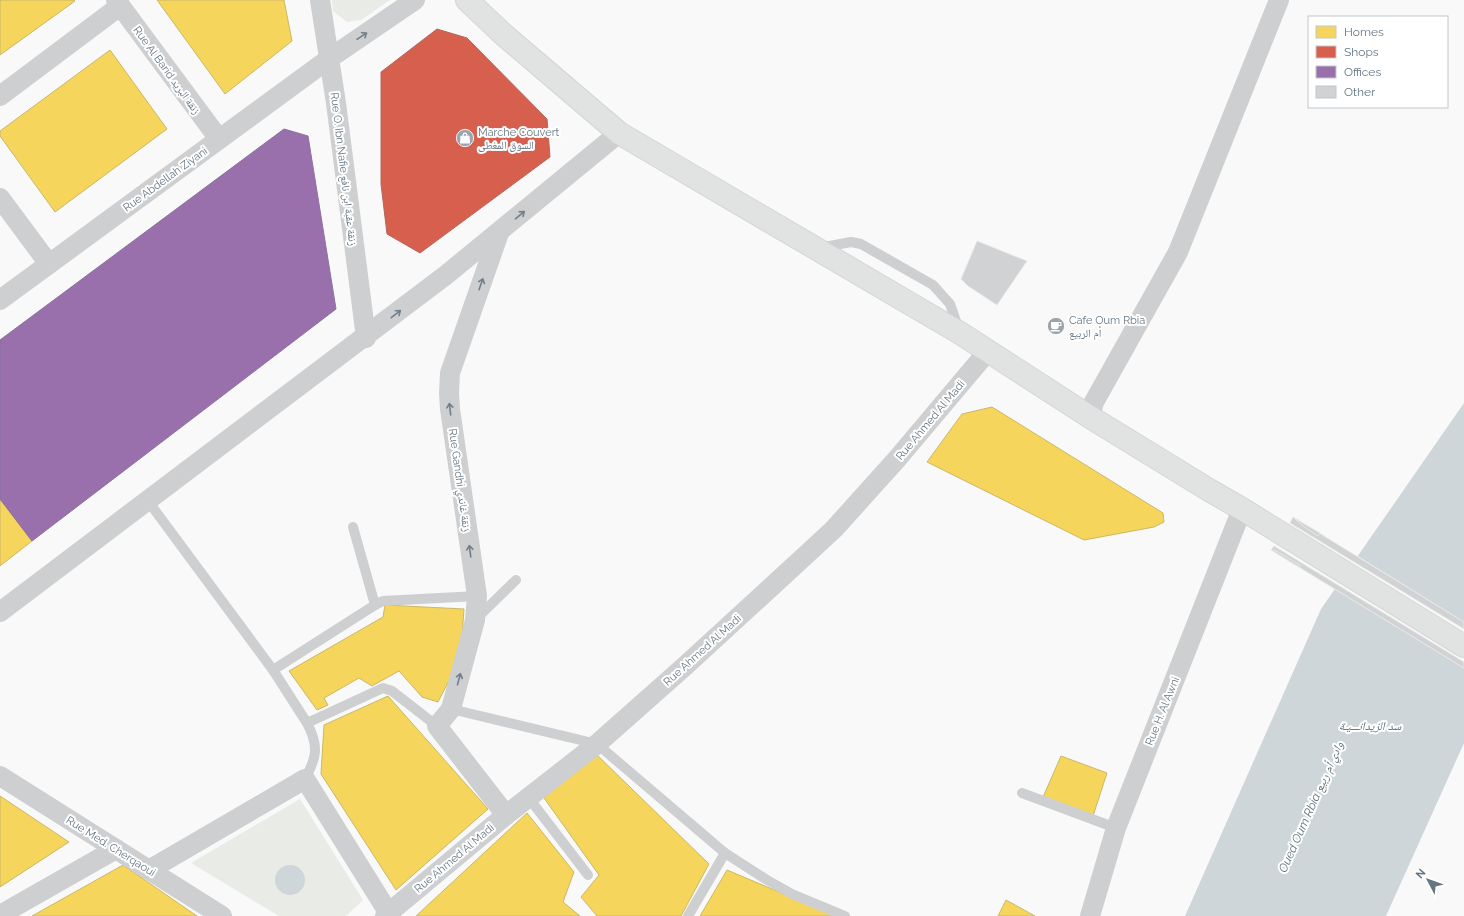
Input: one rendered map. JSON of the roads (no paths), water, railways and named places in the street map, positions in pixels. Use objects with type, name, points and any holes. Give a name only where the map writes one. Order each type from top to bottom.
[{"type":"main road","points":[[467,0],[504,35],[619,133],[818,248],[960,333],[1090,417],[1464,646]]},
{"type":"street","name":"Rue O. Ibn Nafie زنقة عقبة ابن نافع","points":[[320,0],[330,58],[366,338]]},
{"type":"street","name":"Rue Abdellah Ziyani","points":[[0,300],[330,58],[415,0]]},
{"type":"street","points":[[1090,417],[1094,402],[1178,252],[1279,0]]},
{"type":"street","points":[[0,96],[118,3]]},
{"type":"street","name":"Rue Al Barid زنقة البريد","points":[[118,3],[218,139]]},
{"type":"street","points":[[0,612],[366,338],[499,233],[619,133]]},
{"type":"street","points":[[0,198],[49,264]]},
{"type":"street","name":"Rue Gandhi زنقة غاندي","points":[[436,726],[451,709],[475,620],[477,596],[448,393],[450,373],[499,233]]},
{"type":"street","name":"Rue Ahmed Al Madi","points":[[387,914],[528,797],[597,744],[691,661],[834,529],[898,459],[988,351]]},
{"type":"street","name":"Rue H. Al Awni","points":[[1090,916],[1116,828],[1242,509]]},
{"type":"street","points":[[436,726],[506,815]]},
{"type":"street","name":"Rue Med. Cherqaoui","points":[[0,776],[222,916]]},
{"type":"street","points":[[149,870],[306,779],[387,914]]},
{"type":"street","points":[[0,915],[116,849]]},
{"type":"lane","points":[[148,501],[273,670],[307,723],[312,732],[316,757],[306,779]]},
{"type":"lane","points":[[353,527],[375,605]]},
{"type":"lane","points":[[475,620],[516,580]]},
{"type":"lane","points":[[273,670],[383,601],[477,596]]},
{"type":"lane","points":[[307,723],[383,688],[392,691],[436,726]]},
{"type":"lane","points":[[451,709],[597,744],[725,853],[792,894],[845,916]]},
{"type":"lane","points":[[1022,794],[1116,828]]},
{"type":"lane","points":[[528,797],[588,875]]},
{"type":"lane","points":[[688,916],[725,853]]},
{"type":"water","name":"سد الزيدانـــيـة","points":[[1464,403],[1464,743],[1386,916],[1185,916],[1321,609]]},
{"type":"water","points":[[290,865],[301,869],[305,880],[301,891],[290,895],[279,891],[275,880],[279,869]]},
{"type":"place","name":"Marche Couvert السوق المغطى","points":[[465,138]]},
{"type":"place","name":"Cafe Oum Rbia أم الربيع","points":[[1056,326]]},
{"type":"water label","name":"Oued Oum Rbia وادي أم ربيع","points":[[1311,807]]}]
